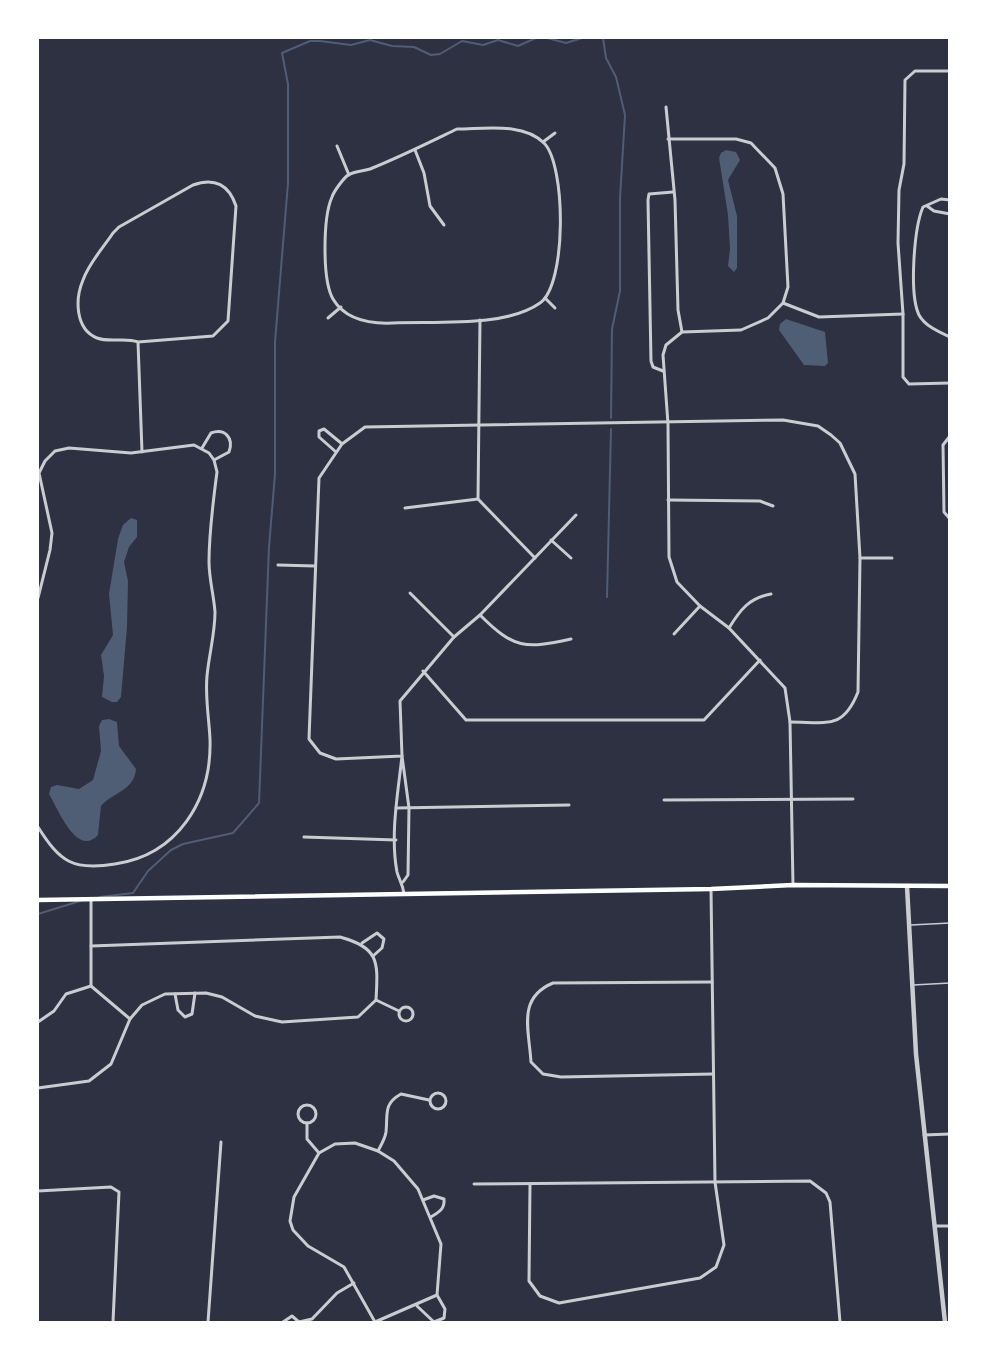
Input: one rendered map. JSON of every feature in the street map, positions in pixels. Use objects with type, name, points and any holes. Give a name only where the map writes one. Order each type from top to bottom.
[{"type":"main road","points":[[38,900],[91,901],[711,889],[793,885],[950,886]]},
{"type":"street","points":[[950,71],[915,71],[905,80],[904,164],[899,190],[898,243],[903,314],[903,377],[909,384],[950,383]]},
{"type":"street","points":[[666,107],[674,191],[678,310],[682,332]]},
{"type":"street","points":[[457,129],[518,129],[543,142],[553,156],[560,204],[558,267],[541,302],[517,314],[480,320],[373,324],[350,317],[334,301],[327,284],[326,224],[332,196],[349,175],[415,150],[457,129]]},
{"type":"street","points":[[543,142],[555,133]]},
{"type":"street","points":[[668,139],[736,139],[751,144],[775,168],[783,194],[788,287],[783,303],[768,318],[741,330],[682,332],[666,345],[663,355],[663,371],[668,424],[669,557],[677,582],[700,606],[729,628],[785,688],[790,722],[793,885]]},
{"type":"street","points":[[337,146],[349,175]]},
{"type":"street","points":[[415,150],[424,172],[430,206],[444,225]]},
{"type":"street","points":[[204,181],[218,183],[231,193],[236,206],[228,321],[213,336],[138,342],[97,338],[85,328],[79,319],[83,278],[119,227],[193,185],[204,181]]},
{"type":"street","points":[[663,371],[653,367],[651,361],[648,200],[650,194],[674,191]]},
{"type":"street","points":[[950,200],[941,199],[923,207],[916,221],[914,295],[919,315],[929,327],[950,337]]},
{"type":"street","points":[[926,206],[934,211],[950,214]]},
{"type":"street","points":[[544,298],[555,308]]},
{"type":"street","points":[[783,303],[819,317],[903,314]]},
{"type":"street","points":[[328,318],[341,308]]},
{"type":"street","points":[[480,320],[478,499],[535,558]]},
{"type":"street","points":[[138,342],[142,452]]},
{"type":"street","points":[[402,756],[336,759],[320,753],[309,739],[319,478],[342,444],[365,428],[479,424],[668,424],[783,420],[818,426],[840,443],[855,474],[860,558],[858,692],[850,712],[835,721],[790,722]]},
{"type":"street","points":[[336,452],[319,437],[319,431],[324,429],[342,444]]},
{"type":"street","points":[[202,448],[211,433],[219,431],[228,435],[231,441],[229,452],[214,460]]},
{"type":"street","points":[[950,436],[943,445],[944,512],[950,519]]},
{"type":"street","points":[[38,598],[52,533],[40,487],[39,473],[45,461],[56,451],[69,448],[142,452],[194,445],[202,448],[214,460],[217,472],[209,564],[215,612],[206,702],[210,741],[206,777],[196,806],[181,830],[160,849],[134,861],[98,867],[72,864],[65,860],[58,855],[38,828]]},
{"type":"street","points":[[405,508],[478,499]]},
{"type":"street","points":[[668,500],[760,501],[773,506]]},
{"type":"street","points":[[403,882],[408,875],[409,807],[402,756],[400,701],[454,637],[480,615],[576,515]]},
{"type":"street","points":[[551,540],[571,558]]},
{"type":"street","points":[[860,558],[892,558]]},
{"type":"street","points":[[278,565],[315,566]]},
{"type":"street","points":[[410,593],[454,637]]},
{"type":"street","points":[[729,628],[742,608],[756,597],[771,594]]},
{"type":"street","points":[[674,634],[700,606]]},
{"type":"street","points":[[480,615],[501,637],[522,645],[546,645],[571,639]]},
{"type":"street","points":[[423,671],[466,720],[704,720],[760,660]]},
{"type":"street","points":[[402,756],[396,808],[396,840],[397,875],[403,882],[404,894]]},
{"type":"street","points":[[664,800],[853,799]]},
{"type":"street","points":[[396,808],[569,804]]},
{"type":"street","points":[[304,837],[396,840]]},
{"type":"street","points":[[907,886],[924,1135],[936,1226],[945,1323]]},
{"type":"street","points":[[530,1185],[530,1281],[540,1296],[559,1303],[700,1278],[709,1274],[722,1257],[724,1245],[715,1182],[711,889]]},
{"type":"street","points":[[91,901],[91,986],[130,1019]]},
{"type":"street","points":[[362,943],[377,933],[384,939],[382,948],[373,956]]},
{"type":"street","points":[[38,1088],[89,1081],[111,1064],[130,1019],[142,1005],[165,994],[195,993],[222,997],[255,1016],[282,1022],[358,1017],[376,1000],[377,980],[373,956],[362,943],[340,937],[91,946]]},
{"type":"street","points":[[712,982],[554,983],[536,993],[527,1009],[531,1062],[543,1074],[561,1077],[713,1074]]},
{"type":"street","points":[[38,1022],[54,1011],[66,994],[91,986]]},
{"type":"street","points":[[176,994],[178,1010],[185,1017],[192,1014],[195,993]]},
{"type":"street","points":[[376,1000],[399,1011],[404,1020],[409,1020],[412,1016],[408,1007],[399,1011]]},
{"type":"street","points":[[439,1093],[444,1096],[446,1102],[443,1108],[437,1109],[431,1106],[429,1100],[432,1094],[439,1093]]},
{"type":"street","points":[[378,1151],[386,1135],[385,1110],[391,1100],[401,1094],[429,1100]]},
{"type":"street","points":[[306,1105],[313,1107],[316,1114],[314,1120],[307,1123],[300,1121],[297,1114],[300,1108],[306,1105]]},
{"type":"street","points":[[307,1123],[308,1139],[320,1153]]},
{"type":"street","points":[[924,1135],[950,1134]]},
{"type":"street","points":[[208,1323],[221,1142]]},
{"type":"street","points":[[417,1306],[434,1323],[444,1318],[445,1309],[436,1295],[441,1244],[418,1189],[405,1174],[378,1151],[355,1143],[335,1144],[320,1153],[294,1197],[290,1221],[293,1230],[308,1246],[345,1267],[375,1323],[417,1306],[436,1295]]},
{"type":"street","points":[[474,1184],[810,1181],[826,1193],[830,1202],[840,1323]]},
{"type":"street","points":[[38,1191],[111,1187],[118,1190],[120,1194],[112,1323]]},
{"type":"street","points":[[423,1200],[434,1196],[444,1199],[444,1206],[440,1212],[431,1217]]},
{"type":"street","points":[[936,1226],[950,1226]]},
{"type":"street","points":[[283,1323],[285,1318],[292,1316],[299,1322],[312,1319],[337,1293],[354,1283]]},
{"type":"lane","points":[[910,925],[950,923]]},
{"type":"lane","points":[[912,985],[950,983]]},
{"type":"water","points":[[726,150],[736,152],[740,160],[728,180],[737,216],[737,268],[734,272],[728,266],[730,249],[728,215],[719,158]]},
{"type":"water","points":[[786,319],[825,332],[828,363],[825,366],[804,365],[779,330],[780,324]]},
{"type":"water","points":[[131,518],[137,520],[137,537],[129,547],[124,562],[128,581],[127,627],[121,697],[117,702],[112,702],[102,697],[104,676],[101,655],[113,635],[109,594],[118,539],[123,525]]},
{"type":"water","points":[[109,719],[117,722],[119,746],[136,769],[127,787],[101,806],[98,835],[90,840],[83,840],[69,829],[49,794],[51,787],[57,785],[79,789],[93,780],[101,751],[99,726],[102,720]]},
{"type":"waterway","points":[[100,897],[133,893],[148,871],[171,850],[183,844],[233,833],[259,803],[269,547],[275,474],[275,342],[288,183],[288,84],[282,53],[310,41],[351,45],[370,40],[392,46],[414,47],[431,55],[440,54],[462,41],[483,45],[498,40],[518,46],[536,38]]},
{"type":"waterway","points":[[547,38],[566,43],[582,38]]},
{"type":"waterway","points":[[603,38],[606,58],[616,77],[625,115],[620,198],[620,291],[612,329],[611,418]]},
{"type":"waterway","points":[[607,597],[611,429]]},
{"type":"waterway","points":[[38,914],[80,901]]}]
